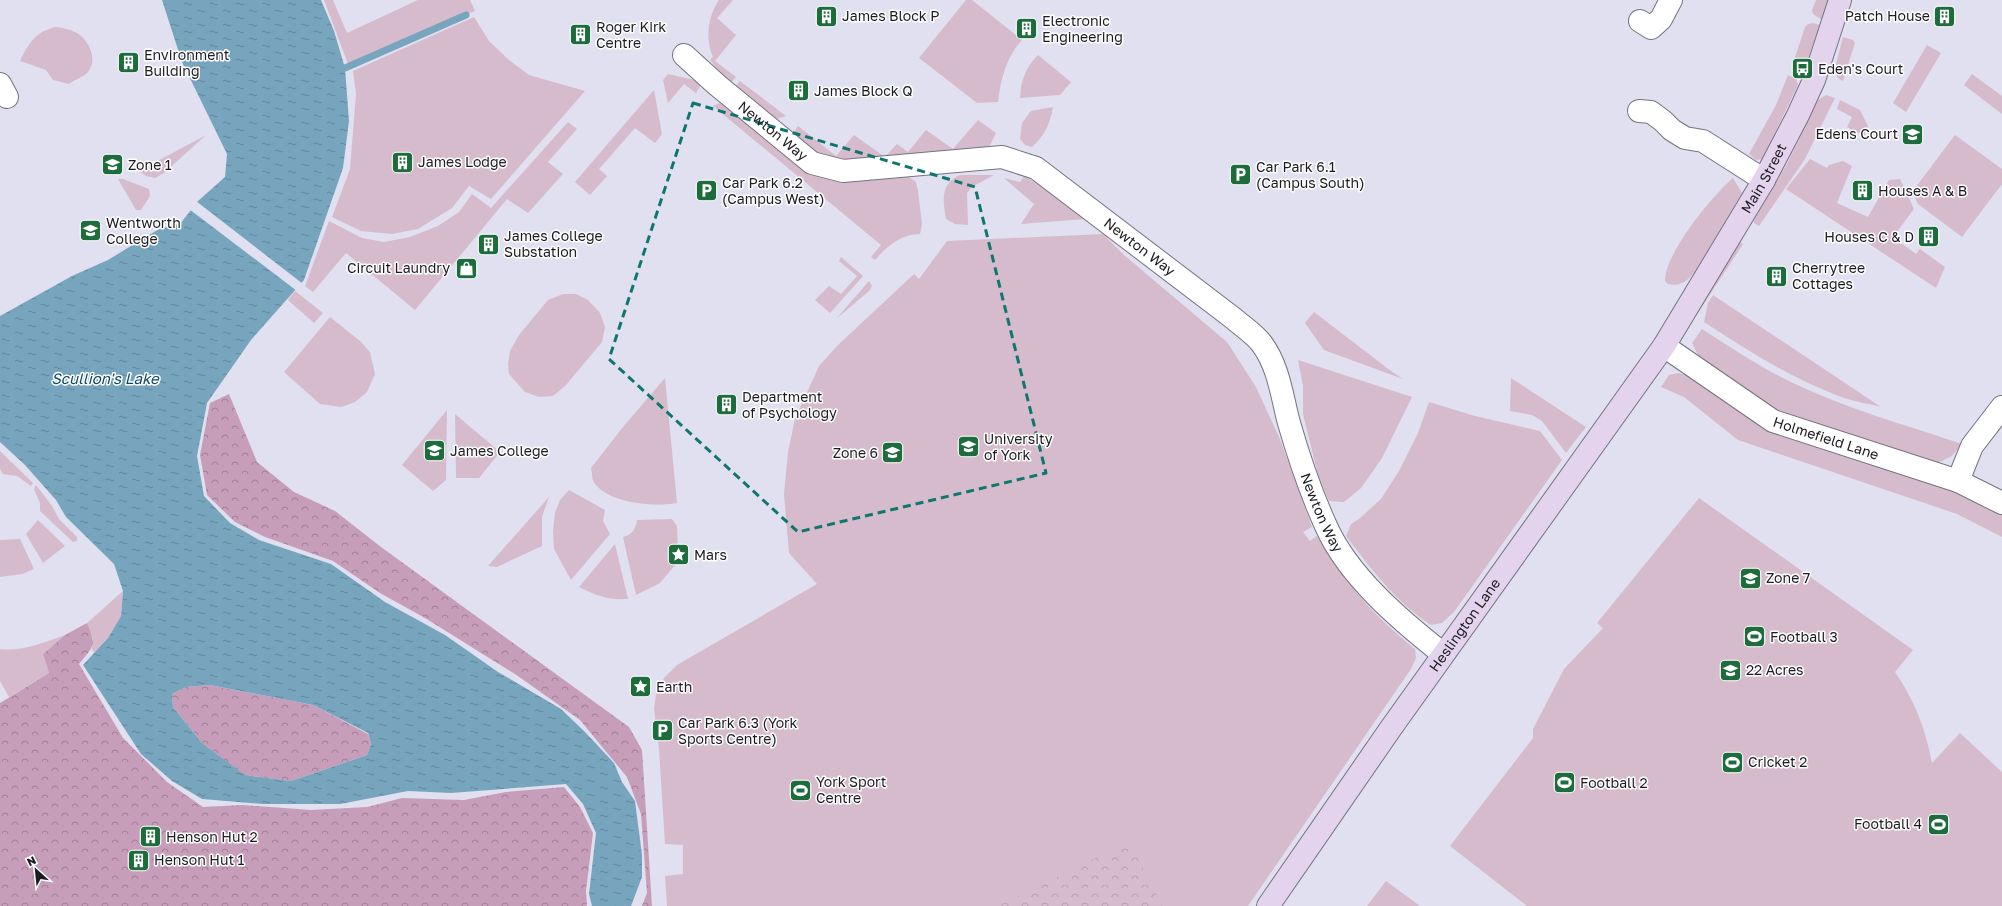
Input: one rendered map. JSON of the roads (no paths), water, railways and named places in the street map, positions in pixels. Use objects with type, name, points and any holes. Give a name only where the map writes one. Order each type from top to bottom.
[{"type":"street","points":[[1640,21],[1651,28],[1661,19],[1671,0]]},
{"type":"street","name":"Main Street","points":[[1664,346],[1764,180],[1798,115],[1814,80],[1840,0]]},
{"type":"street","name":"Newton Way","points":[[684,55],[717,85],[812,162],[843,171],[1002,157],[1036,168],[1232,318],[1262,344],[1281,383],[1289,422],[1304,473],[1326,527],[1348,566],[1412,630],[1443,654]]},
{"type":"street","points":[[1639,112],[1651,112],[1663,120],[1672,130],[1685,138],[1703,141],[1764,180]]},
{"type":"street","name":"Heslington Lane","points":[[1268,906],[1443,654],[1591,450],[1664,346]]},
{"type":"street","name":"Holmefield Lane","points":[[1664,346],[1773,421],[1958,481],[2002,503]]},
{"type":"street","points":[[1958,481],[1972,446],[2002,407]]},
{"type":"water","name":"Scullion's Lake","points":[[162,0],[321,0],[334,31],[345,68],[349,121],[343,168],[304,280],[251,340],[207,403],[197,456],[204,496],[230,523],[259,540],[331,564],[385,602],[445,635],[498,672],[561,709],[585,732],[614,763],[622,782],[635,801],[642,855],[642,877],[631,906],[592,906],[589,894],[596,833],[583,804],[566,784],[451,793],[408,791],[340,804],[263,804],[202,799],[172,781],[141,754],[83,665],[108,638],[121,616],[123,591],[114,564],[66,517],[56,500],[25,465],[0,442],[0,316],[72,276],[108,260],[159,229],[180,224],[198,201],[225,177],[227,154],[182,62]],"holes":[[[210,685],[313,705],[368,733],[371,744],[367,755],[291,781],[245,775],[202,743],[173,707],[172,694],[186,687]]]},
{"type":"waterway","points":[[345,68],[466,15]]},
{"type":"place","name":"James Block P","points":[[827,16]]},
{"type":"place","name":"Patch House","points":[[1945,16]]},
{"type":"place","name":"Electronic Engineering","points":[[1027,29]]},
{"type":"place","name":"Roger Kirk Centre","points":[[580,35]]},
{"type":"place","name":"Environment Building","points":[[128,63]]},
{"type":"place","name":"Eden's Court","points":[[1803,69]]},
{"type":"place","name":"James Block Q","points":[[799,91]]},
{"type":"place","name":"Edens Court","points":[[1913,134]]},
{"type":"place","name":"James Lodge","points":[[402,162]]},
{"type":"place","name":"Zone 1","points":[[113,165]]},
{"type":"place","name":"Car Park 6.1 (Campus South)","points":[[1240,175]]},
{"type":"place","name":"Car Park 6.2 (Campus West)","points":[[706,191]]},
{"type":"place","name":"Houses A & B","points":[[1862,191]]},
{"type":"place","name":"Wentworth College","points":[[91,231]]},
{"type":"place","name":"Houses C & D","points":[[1929,237]]},
{"type":"place","name":"James College Substation","points":[[488,244]]},
{"type":"place","name":"Circuit Laundry","points":[[466,268]]},
{"type":"place","name":"Cherrytree Cottages","points":[[1777,276]]},
{"type":"place","name":"Department of Psychology","points":[[726,405]]},
{"type":"place","name":"University of York","points":[[968,447]]},
{"type":"place","name":"James College","points":[[435,451]]},
{"type":"place","name":"Zone 6","points":[[893,453]]},
{"type":"place","name":"Mars","points":[[678,555]]},
{"type":"place","name":"Zone 7","points":[[1750,578]]},
{"type":"place","name":"Football 3","points":[[1754,637]]},
{"type":"place","name":"22 Acres","points":[[1730,670]]},
{"type":"place","name":"Earth","points":[[641,687]]},
{"type":"place","name":"Car Park 6.3 (York Sports Centre)","points":[[663,731]]},
{"type":"place","name":"Cricket 2","points":[[1732,762]]},
{"type":"place","name":"Football 2","points":[[1565,783]]},
{"type":"place","name":"York Sport Centre","points":[[801,790]]},
{"type":"place","name":"Football 4","points":[[1938,824]]},
{"type":"place","name":"Henson Hut 2","points":[[151,837]]},
{"type":"place","name":"Henson Hut 1","points":[[139,860]]}]
